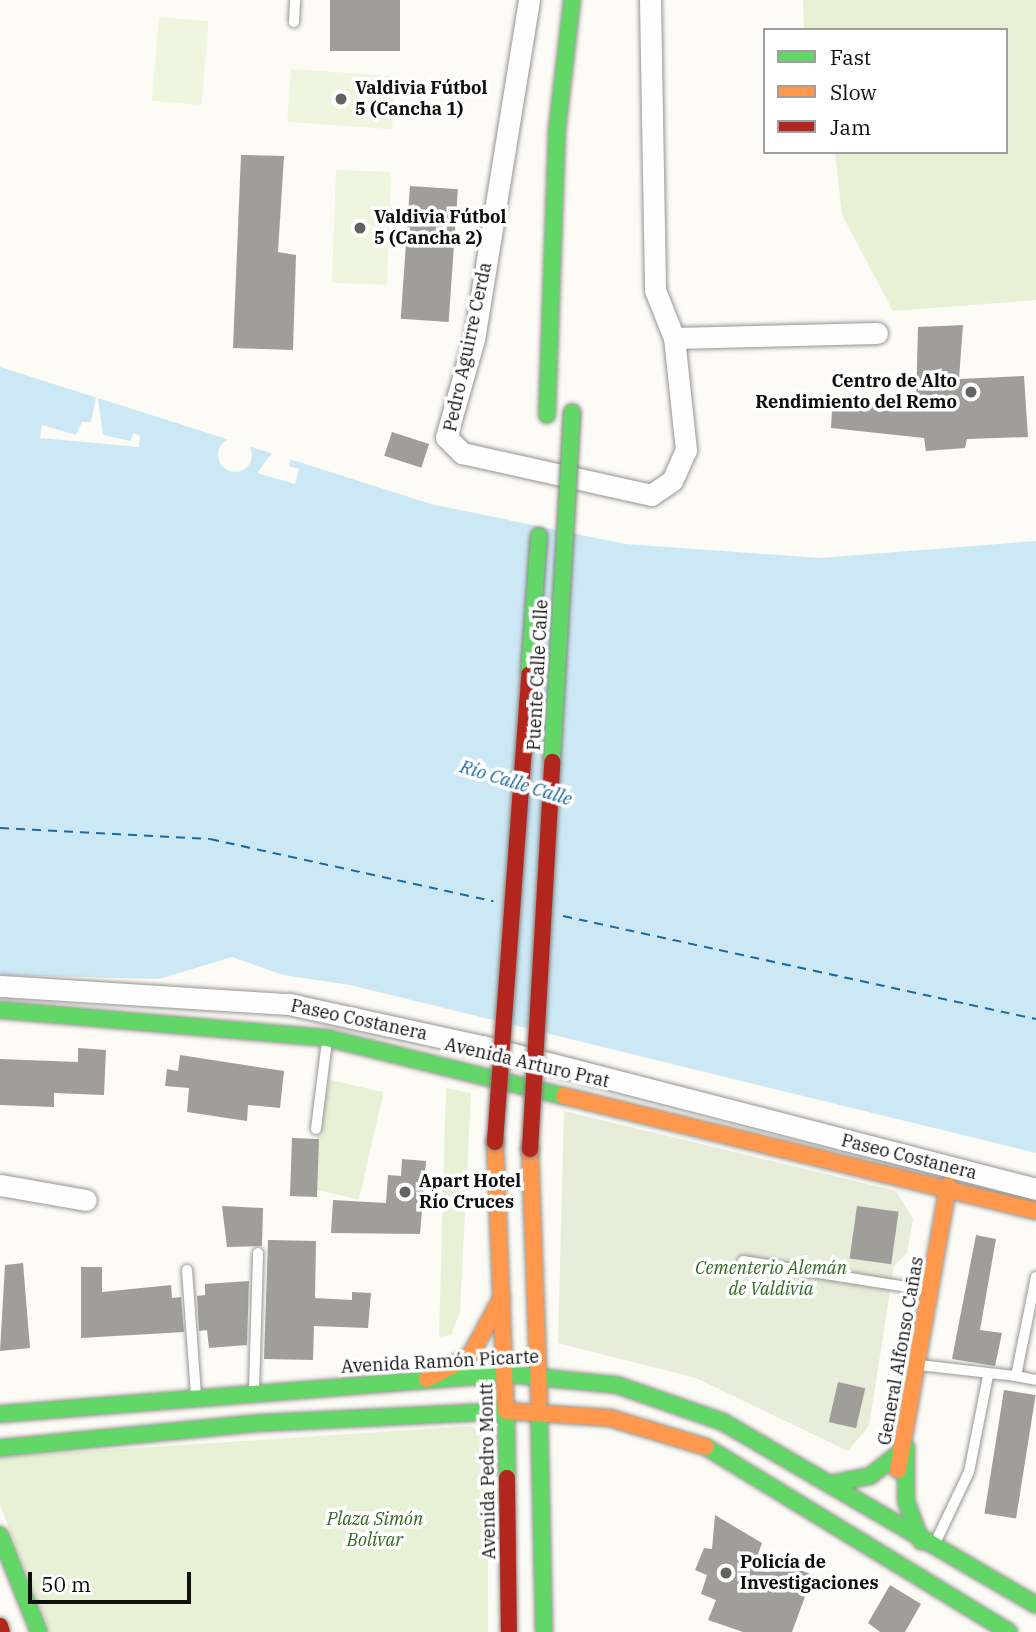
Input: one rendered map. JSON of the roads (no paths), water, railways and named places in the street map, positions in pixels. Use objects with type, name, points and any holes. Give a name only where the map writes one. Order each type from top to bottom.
[{"type":"main road","points":[[547,422],[557,130],[572,0]]},
{"type":"main road","name":"Puente Calle Calle","points":[[538,1374],[530,1149],[572,406]]},
{"type":"main road","name":"Puente Calle Calle","points":[[495,1142],[544,456]]},
{"type":"main road","name":"Avenida Arturo Prat","points":[[0,1010],[327,1038],[948,1185],[1036,1210]]},
{"type":"main road","name":"Avenida Pedro Montt","points":[[495,1142],[506,1374],[509,1632]]},
{"type":"main road","name":"General Alfonso Cañas","points":[[892,1524],[948,1185]]},
{"type":"main road","points":[[427,1379],[470,1356],[502,1297]]},
{"type":"main road","name":"Avenida Ramón Picarte","points":[[0,1414],[197,1401],[506,1374],[538,1374],[617,1385],[687,1407],[758,1440],[918,1580],[1009,1632]]},
{"type":"main road","points":[[538,1374],[544,1632]]},
{"type":"main road","name":"Avenida Ramón Picarte","points":[[0,1448],[261,1423],[539,1409],[610,1418],[678,1436],[738,1463],[892,1524],[1036,1605]]},
{"type":"main road","points":[[821,1497],[870,1476],[906,1448]]},
{"type":"main road","points":[[906,1448],[906,1501],[927,1544]]},
{"type":"main road","points":[[892,1524],[918,1580]]},
{"type":"main road","points":[[0,1535],[35,1631]]},
{"type":"main road","points":[[0,1626],[2,1632]]},
{"type":"street","name":"Pedro Aguirre Cerda","points":[[529,0],[474,339],[446,438],[462,453],[651,495],[672,481],[685,450],[674,338],[655,290],[650,0]]},
{"type":"street","points":[[674,338],[877,332]]},
{"type":"street","name":"Paseo Costanera","points":[[0,986],[289,1004],[482,1046],[1036,1189]]},
{"type":"street","points":[[0,1185],[86,1200]]},
{"type":"lane","points":[[294,22],[295,0]]},
{"type":"lane","points":[[316,1129],[327,1038]]},
{"type":"lane","points":[[253,1395],[258,1253]]},
{"type":"lane","points":[[743,1261],[932,1291]]},
{"type":"lane","points":[[187,1270],[197,1401]]},
{"type":"lane","points":[[1016,1376],[1036,1277]]},
{"type":"lane","points":[[919,1365],[988,1376],[1016,1376],[1036,1380]]},
{"type":"lane","points":[[927,1544],[969,1472],[988,1376]]},
{"type":"water","name":"Río Calle Calle","points":[[0,367],[431,504],[625,544],[820,558],[1036,541],[1036,1153],[350,985],[283,975],[232,957],[159,979],[0,975]]},
{"type":"place","name":"Valdivia Fútbol 5 (Cancha 1)","points":[[341,99]]},
{"type":"place","name":"Valdivia Fútbol 5 (Cancha 2)","points":[[360,228]]},
{"type":"place","name":"Centro de Alto Rendimiento del Remo","points":[[971,392]]},
{"type":"place","name":"Apart Hotel Río Cruces","points":[[405,1192]]},
{"type":"place","name":"Policía de Investigaciones","points":[[726,1573]]},
{"type":"park label","name":"Cementerio Alemán de Valdivia","points":[[771,1279]]},
{"type":"park label","name":"Plaza Simón Bolívar","points":[[375,1530]]}]
